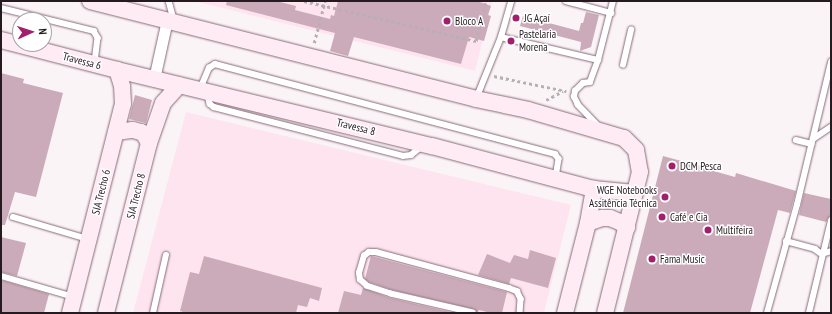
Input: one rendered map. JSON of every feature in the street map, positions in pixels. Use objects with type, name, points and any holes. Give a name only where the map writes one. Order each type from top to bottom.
[{"type":"main road","points":[[90,1],[126,7],[171,21],[476,99],[528,110],[624,138],[636,150],[640,166],[627,227],[605,313]]},
{"type":"main road","name":"Travessa 6","points":[[1,40],[117,70]]},
{"type":"main road","name":"Travessa 8","points":[[117,70],[425,144],[594,189],[635,193]]},
{"type":"main road","name":"SIA Trecho 6","points":[[70,313],[123,104],[122,86],[117,70]]},
{"type":"main road","name":"SIA Trecho 8","points":[[106,313],[149,143],[163,103],[179,85]]},
{"type":"main road","points":[[116,132],[133,130],[141,132],[144,134],[149,143]]},
{"type":"main road","points":[[565,313],[588,223],[594,189]]},
{"type":"main road","points":[[588,223],[602,218],[610,218],[627,227]]},
{"type":"street","points":[[154,79],[171,21]]},
{"type":"lane","points":[[168,1],[171,21]]},
{"type":"lane","points":[[476,99],[502,37],[511,1]]},
{"type":"lane","points":[[566,1],[610,13]]},
{"type":"lane","points":[[604,132],[578,105],[574,99],[574,93],[583,83],[590,82],[598,60],[613,1]]},
{"type":"lane","points":[[1,8],[94,31],[98,38],[95,64]]},
{"type":"lane","points":[[623,65],[631,30]]},
{"type":"lane","points":[[502,37],[598,60]]},
{"type":"lane","points":[[767,313],[812,142],[831,62]]},
{"type":"lane","points":[[203,90],[209,68],[215,64],[555,154],[559,159],[556,179]]},
{"type":"lane","points":[[796,140],[812,142],[831,126]]},
{"type":"lane","points":[[13,217],[88,239]]},
{"type":"lane","points":[[809,313],[831,221]]},
{"type":"lane","points":[[786,241],[815,249],[822,254]]},
{"type":"lane","points":[[822,254],[831,251]]},
{"type":"lane","points":[[474,313],[391,294],[367,286],[360,280],[359,273],[364,256],[368,252],[376,252],[509,288],[517,291],[521,299],[520,313]]},
{"type":"lane","points":[[153,313],[166,256]]},
{"type":"lane","points":[[1,276],[74,297]]},
{"type":"path","points":[[304,1],[476,41],[486,1]]},
{"type":"path","points":[[311,56],[325,1]]},
{"type":"path","points":[[486,74],[574,93]]},
{"type":"shaded area","points":[[194,1],[492,1],[475,71]]},
{"type":"shaded area","points":[[186,112],[571,205],[544,313],[133,313]]},
{"type":"building","points":[[227,1],[276,1],[296,6],[295,10],[330,19],[331,15],[334,16],[338,1],[477,1],[491,6],[488,15],[491,16],[484,41],[469,37],[461,64],[354,37],[348,56],[330,51],[335,33],[226,5]]},
{"type":"building","points":[[586,12],[599,15],[591,47],[580,51],[581,42],[520,26],[523,16],[579,31]]},
{"type":"building","points":[[1,73],[24,79],[23,83],[63,93],[36,197],[15,192],[5,225],[1,225]]},
{"type":"building","points":[[135,95],[152,100],[146,123],[129,119]]},
{"type":"building","name":"Multifeira","points":[[663,156],[700,166],[700,164],[711,167],[710,170],[735,177],[736,173],[796,191],[790,213],[778,210],[750,313],[623,313]]},
{"type":"building","points":[[804,193],[831,199],[831,217],[828,218],[826,222],[799,215]]},
{"type":"building","points":[[1,237],[26,243],[17,276],[1,272]]},
{"type":"building","points":[[530,250],[556,258],[548,288],[511,278],[509,284],[478,275],[487,254],[510,263],[514,255],[528,259]]},
{"type":"building","points":[[204,256],[322,288],[319,301],[310,298],[307,307],[298,305],[296,313],[186,313],[180,311],[190,272],[199,274]]},
{"type":"building","points":[[371,256],[507,292],[502,313],[491,313],[479,310],[477,313],[474,309],[392,290],[369,282],[365,279]]},
{"type":"building","points":[[1,280],[49,294],[44,313],[1,313]]},
{"type":"building","points":[[363,288],[390,298],[454,313],[338,313],[344,291],[361,295]]},
{"type":"place","name":"JG Açaí","points":[[516,18]]},
{"type":"place","name":"Bloco A","points":[[447,21]]},
{"type":"place","name":"Pastelaria Morena","points":[[511,41]]},
{"type":"place","name":"DCM Pesca","points":[[672,166]]},
{"type":"place","name":"WGE Notebooks Assitência Técnica","points":[[665,197]]},
{"type":"place","name":"Café e Cia","points":[[662,217]]},
{"type":"place","name":"Multifeira","points":[[708,230]]},
{"type":"place","name":"Fama Music","points":[[652,259]]}]
